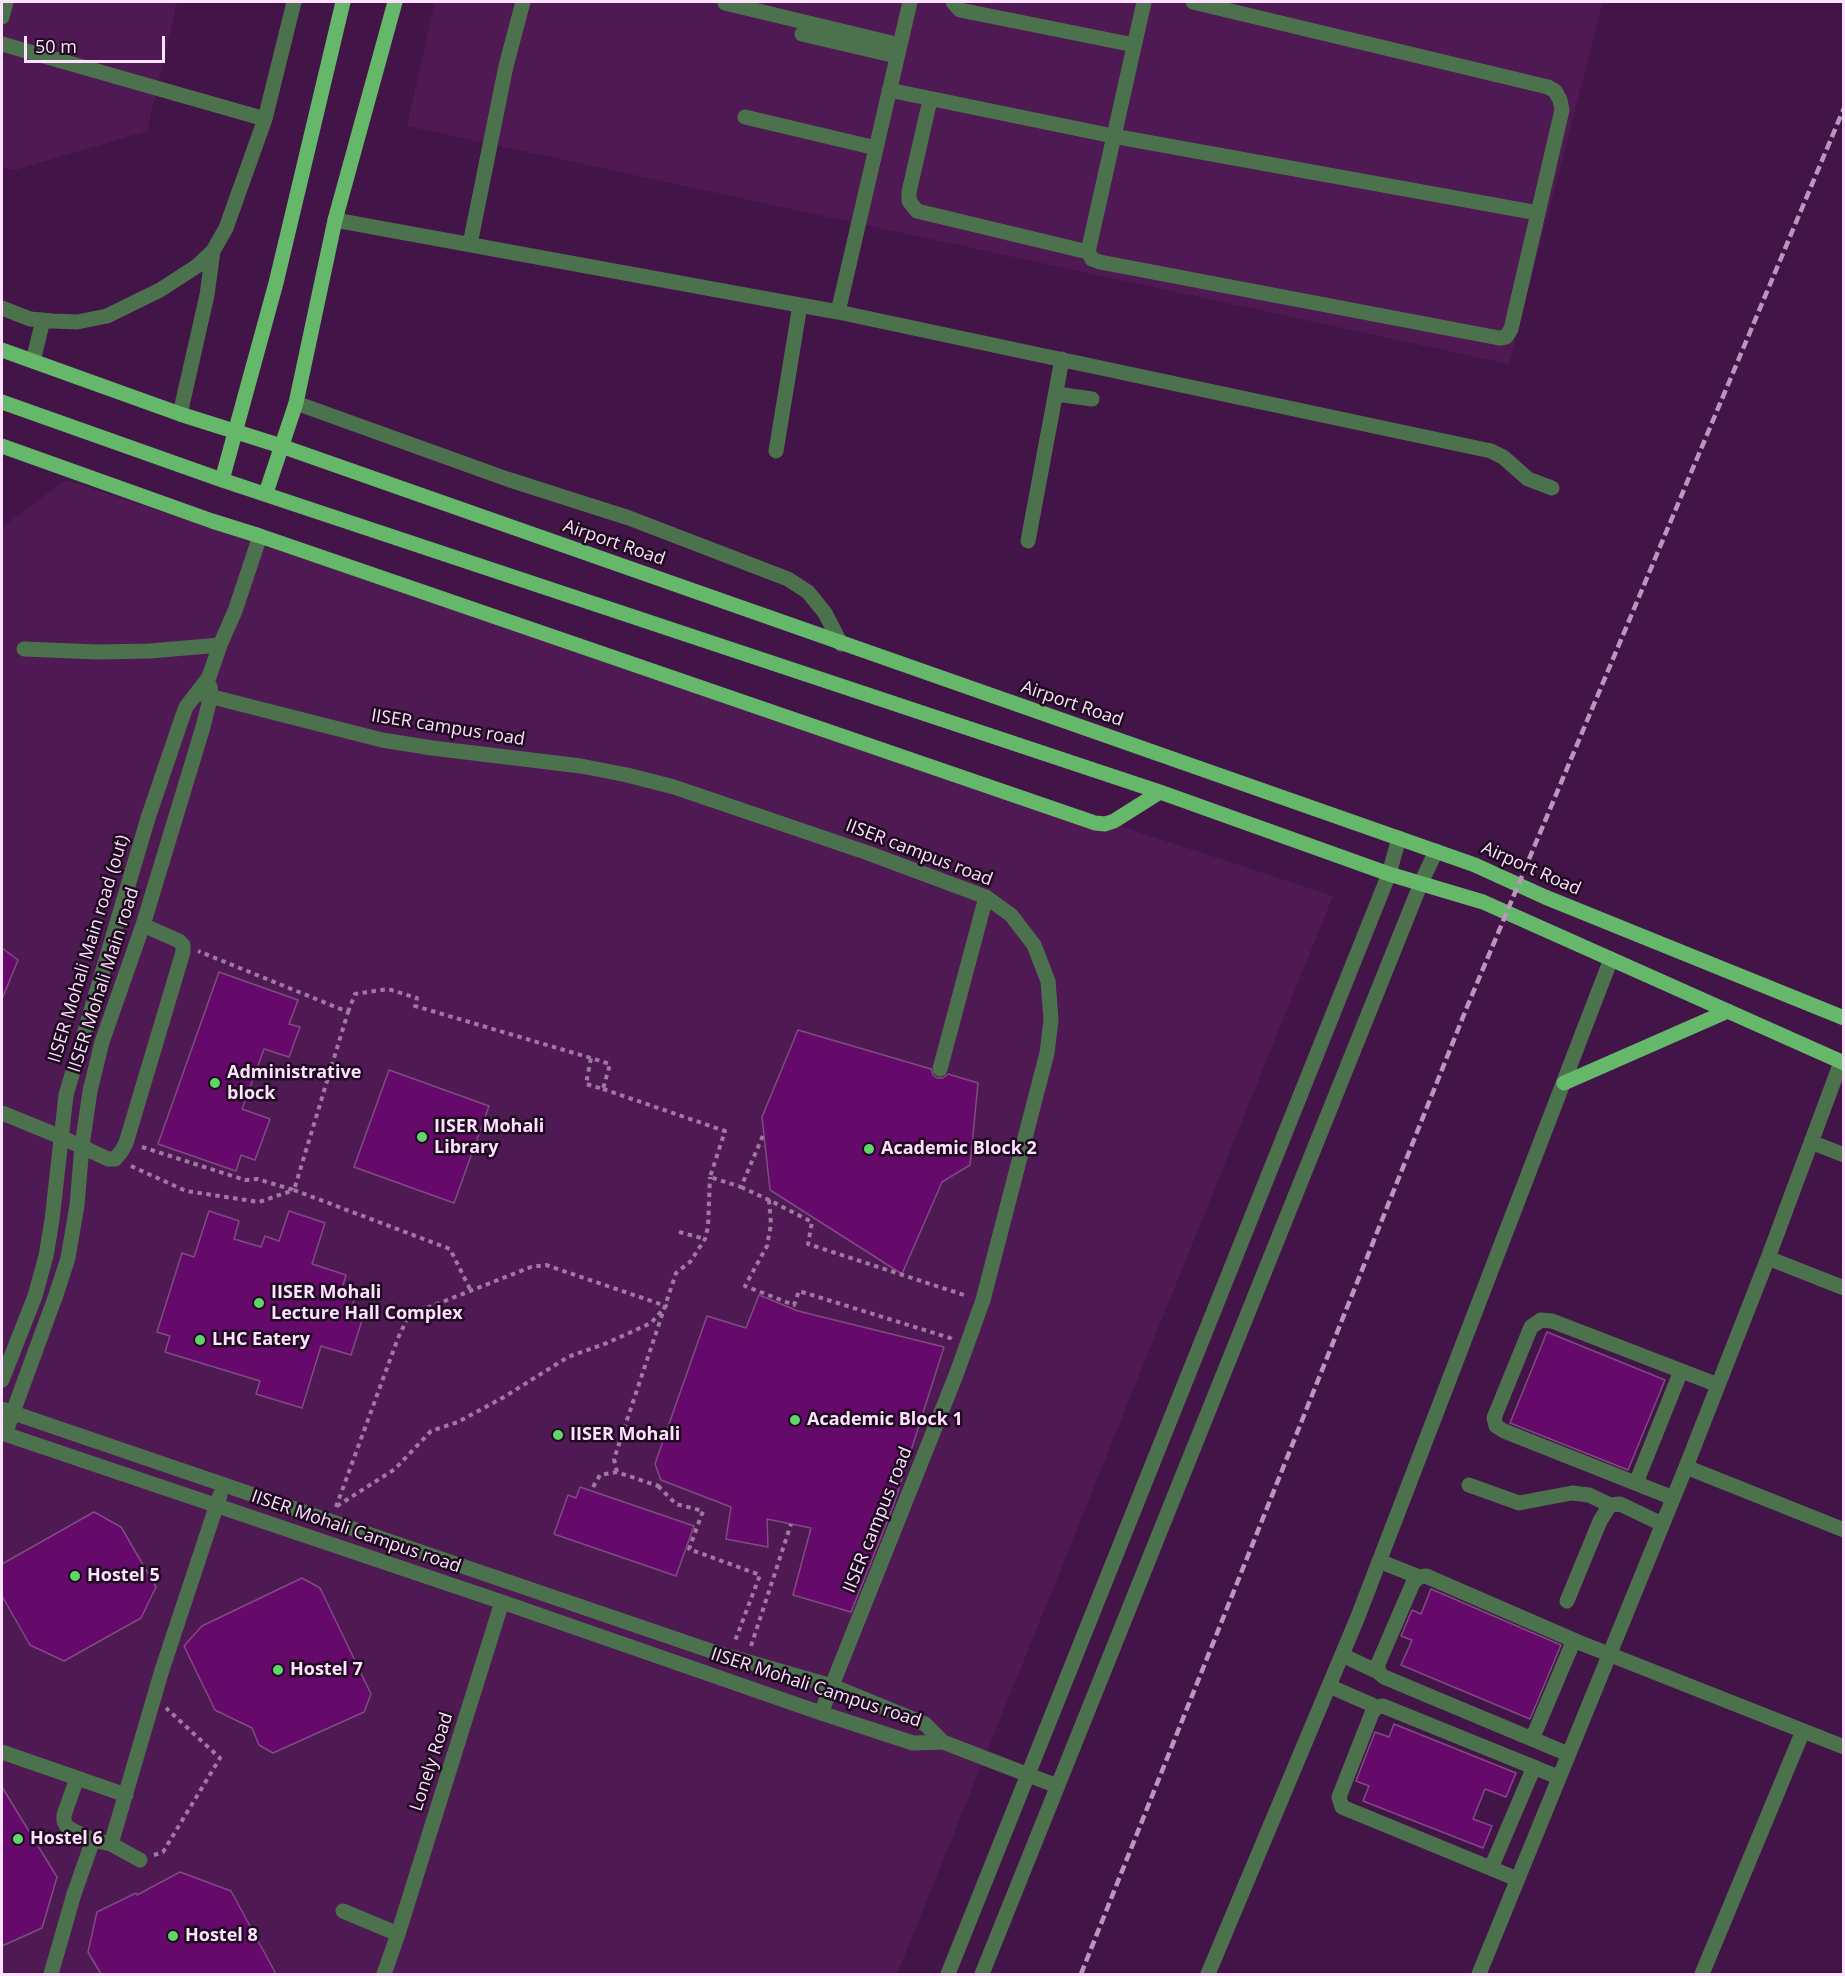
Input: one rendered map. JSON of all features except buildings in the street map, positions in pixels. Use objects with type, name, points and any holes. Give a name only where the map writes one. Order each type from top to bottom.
[{"type":"main road","points":[[222,480],[276,283],[343,2]]},
{"type":"main road","points":[[266,493],[296,402],[335,220],[395,2]]},
{"type":"main road","name":"Airport Road","points":[[2,350],[1475,865],[1545,897],[1844,1018]]},
{"type":"main road","points":[[2,402],[222,480],[1160,792],[1389,874],[1483,902],[1842,1062]]},
{"type":"main road","points":[[2,446],[212,521],[1095,823],[1114,822],[1160,792]]},
{"type":"main road","points":[[1564,1083],[1728,1011]]},
{"type":"street","points":[[2,17],[6,2]]},
{"type":"street","points":[[2,308],[30,319],[43,320],[77,322],[107,316],[160,290],[197,267],[213,251],[226,228],[265,119],[294,2]]},
{"type":"street","points":[[470,244],[506,66],[523,2]]},
{"type":"street","points":[[838,312],[910,2]]},
{"type":"street","points":[[953,2],[960,10],[1134,45]]},
{"type":"street","points":[[1144,2],[1088,252],[1092,259],[1499,338],[1506,337],[1511,330],[1562,110],[1555,92],[1548,87],[1193,2]]},
{"type":"street","points":[[725,3],[898,51]]},
{"type":"street","points":[[802,34],[898,51]]},
{"type":"street","points":[[2,44],[265,119]]},
{"type":"street","points":[[889,90],[1113,136],[1538,213]]},
{"type":"street","points":[[930,100],[909,192],[909,201],[917,210],[1088,252]]},
{"type":"street","points":[[745,117],[876,148]]},
{"type":"street","points":[[335,220],[838,312],[1491,451],[1503,457],[1528,478],[1552,488]]},
{"type":"street","points":[[180,414],[207,295],[213,251]]},
{"type":"street","points":[[776,451],[801,305]]},
{"type":"street","points":[[33,361],[43,320]]},
{"type":"street","points":[[1028,541],[1062,359]]},
{"type":"street","points":[[1056,394],[1092,399]]},
{"type":"street","points":[[296,402],[507,479],[629,518],[788,579],[808,592],[825,613],[841,644]]},
{"type":"street","points":[[24,649],[98,652],[150,651],[220,645],[235,611],[260,536]]},
{"type":"street","name":"IISER Mohali Main road","points":[[3,1433],[7,1410],[68,1258],[77,1205],[90,1090],[102,1042],[143,925],[204,694],[220,645]]},
{"type":"street","name":"IISER campus road","points":[[204,694],[382,740],[581,766],[675,788],[868,853],[986,897],[1011,915],[1034,945],[1048,981],[1051,1020],[1047,1053],[983,1300],[957,1375],[821,1713]]},
{"type":"street","name":"IISER Mohali Main road (out)","points":[[2,1380],[35,1296],[46,1256],[66,1095],[74,1065],[148,818],[182,718],[186,707],[204,694]]},
{"type":"street","points":[[948,1974],[1389,874],[1400,838]]},
{"type":"street","points":[[982,1974],[1421,883],[1436,851]]},
{"type":"street","points":[[940,1069],[986,897]]},
{"type":"street","points":[[2,1113],[108,1159],[115,1159],[121,1152],[126,1143],[183,952],[183,945],[179,940],[143,925]]},
{"type":"street","points":[[1208,1974],[1380,1561],[1611,959]]},
{"type":"street","points":[[1479,1974],[1686,1467],[1842,1062]]},
{"type":"street","points":[[1811,1142],[1844,1155]]},
{"type":"street","points":[[1768,1258],[1844,1288]]},
{"type":"street","points":[[1673,1498],[1504,1431],[1496,1426],[1494,1418],[1531,1327],[1541,1320],[1552,1321],[1718,1385]]},
{"type":"street","points":[[1636,1483],[1681,1371]]},
{"type":"street","name":"IISER Mohali Campus road","points":[[7,1410],[717,1653],[832,1686],[925,1724],[943,1742]]},
{"type":"street","name":"IISER Mohali Campus road","points":[[3,1433],[821,1713],[913,1743],[943,1742]]},
{"type":"street","points":[[1686,1467],[1844,1530]]},
{"type":"street","points":[[111,1844],[154,1697],[224,1484]]},
{"type":"street","points":[[1468,1485],[1519,1503],[1572,1493],[1589,1495],[1610,1506],[1620,1504],[1662,1524]]},
{"type":"street","points":[[1566,1600],[1600,1521],[1610,1506]]},
{"type":"street","points":[[1380,1561],[1419,1577],[1426,1576],[1610,1655],[1844,1747]]},
{"type":"street","points":[[1378,1672],[1378,1664],[1413,1583],[1419,1577]]},
{"type":"street","name":"Lonely Road","points":[[384,1974],[502,1602]]},
{"type":"street","points":[[1532,1739],[1574,1640]]},
{"type":"street","points":[[1342,1655],[1384,1677],[1568,1754]]},
{"type":"street","points":[[1329,1686],[1558,1777]]},
{"type":"street","points":[[1377,1707],[1372,1713],[1339,1797],[1342,1807],[1517,1879]]},
{"type":"street","points":[[1702,1974],[1803,1731]]},
{"type":"street","points":[[943,1742],[1058,1786]]},
{"type":"street","points":[[2,1752],[126,1795]]},
{"type":"street","points":[[1491,1868],[1534,1767]]},
{"type":"street","points":[[77,1778],[64,1815],[67,1827],[93,1840],[111,1844],[140,1860]]},
{"type":"street","points":[[51,1974],[74,1894],[93,1840]]},
{"type":"street","points":[[343,1911],[398,1935]]},
{"type":"path","points":[[183,945],[348,1012]]},
{"type":"path","points":[[294,1190],[355,994],[388,989],[417,998],[415,1006],[610,1064],[603,1089]]},
{"type":"path","points":[[591,1058],[586,1084],[726,1131],[710,1177],[708,1227],[705,1239],[690,1262],[676,1273],[614,1459],[617,1472]]},
{"type":"path","points":[[741,1187],[764,1133]]},
{"type":"path","points":[[126,1143],[245,1180],[257,1179],[294,1190],[450,1250],[470,1289]]},
{"type":"path","points":[[115,1159],[186,1191],[260,1202],[294,1190]]},
{"type":"path","points":[[710,1177],[741,1187],[812,1222],[808,1244],[983,1300]]},
{"type":"path","points":[[769,1200],[771,1224],[767,1246],[745,1286],[794,1305],[799,1291],[950,1338],[954,1328]]},
{"type":"path","points":[[679,1232],[705,1239]]},
{"type":"path","points":[[336,1507],[408,1315],[470,1289],[531,1267],[546,1265],[666,1306]]},
{"type":"path","points":[[962,1306],[966,1295]]},
{"type":"path","points":[[336,1507],[395,1469],[431,1431],[458,1422],[568,1357],[607,1343],[651,1323],[666,1306]]},
{"type":"path","points":[[593,1487],[600,1475],[617,1472],[658,1486],[676,1504],[703,1511],[689,1549],[760,1575],[735,1642]]},
{"type":"path","points":[[658,1486],[661,1480]]},
{"type":"path","points":[[336,1507],[347,1511]]},
{"type":"path","points":[[724,1638],[750,1647],[791,1524]]},
{"type":"path","points":[[140,1860],[163,1852],[220,1758],[154,1697]]},
{"type":"shaded area","points":[[2,2],[177,2],[147,131],[15,170],[2,167]]},
{"type":"shaded area","points":[[435,2],[1603,2],[1509,364],[407,126]]},
{"type":"shaded area","name":"IISER Mohali","points":[[66,480],[1333,896],[897,1974],[2,1974],[2,527]]},
{"type":"railway","points":[[1081,1974],[1467,1007],[1844,108]]},
{"type":"place","name":"Administrative block","points":[[215,1083]]},
{"type":"place","name":"IISER Mohali Library","points":[[422,1137]]},
{"type":"place","name":"Academic Block 2","points":[[869,1149]]},
{"type":"place","name":"IISER Mohali Lecture Hall Complex","points":[[259,1303]]},
{"type":"place","name":"LHC Eatery","points":[[200,1340]]},
{"type":"place","name":"Academic Block 1","points":[[795,1420]]},
{"type":"place","name":"IISER Mohali","points":[[558,1435]]},
{"type":"place","name":"Hostel 5","points":[[75,1576]]},
{"type":"place","name":"Hostel 7","points":[[278,1670]]},
{"type":"place","name":"Hostel 6","points":[[18,1839]]},
{"type":"place","name":"Hostel 8","points":[[173,1936]]}]
